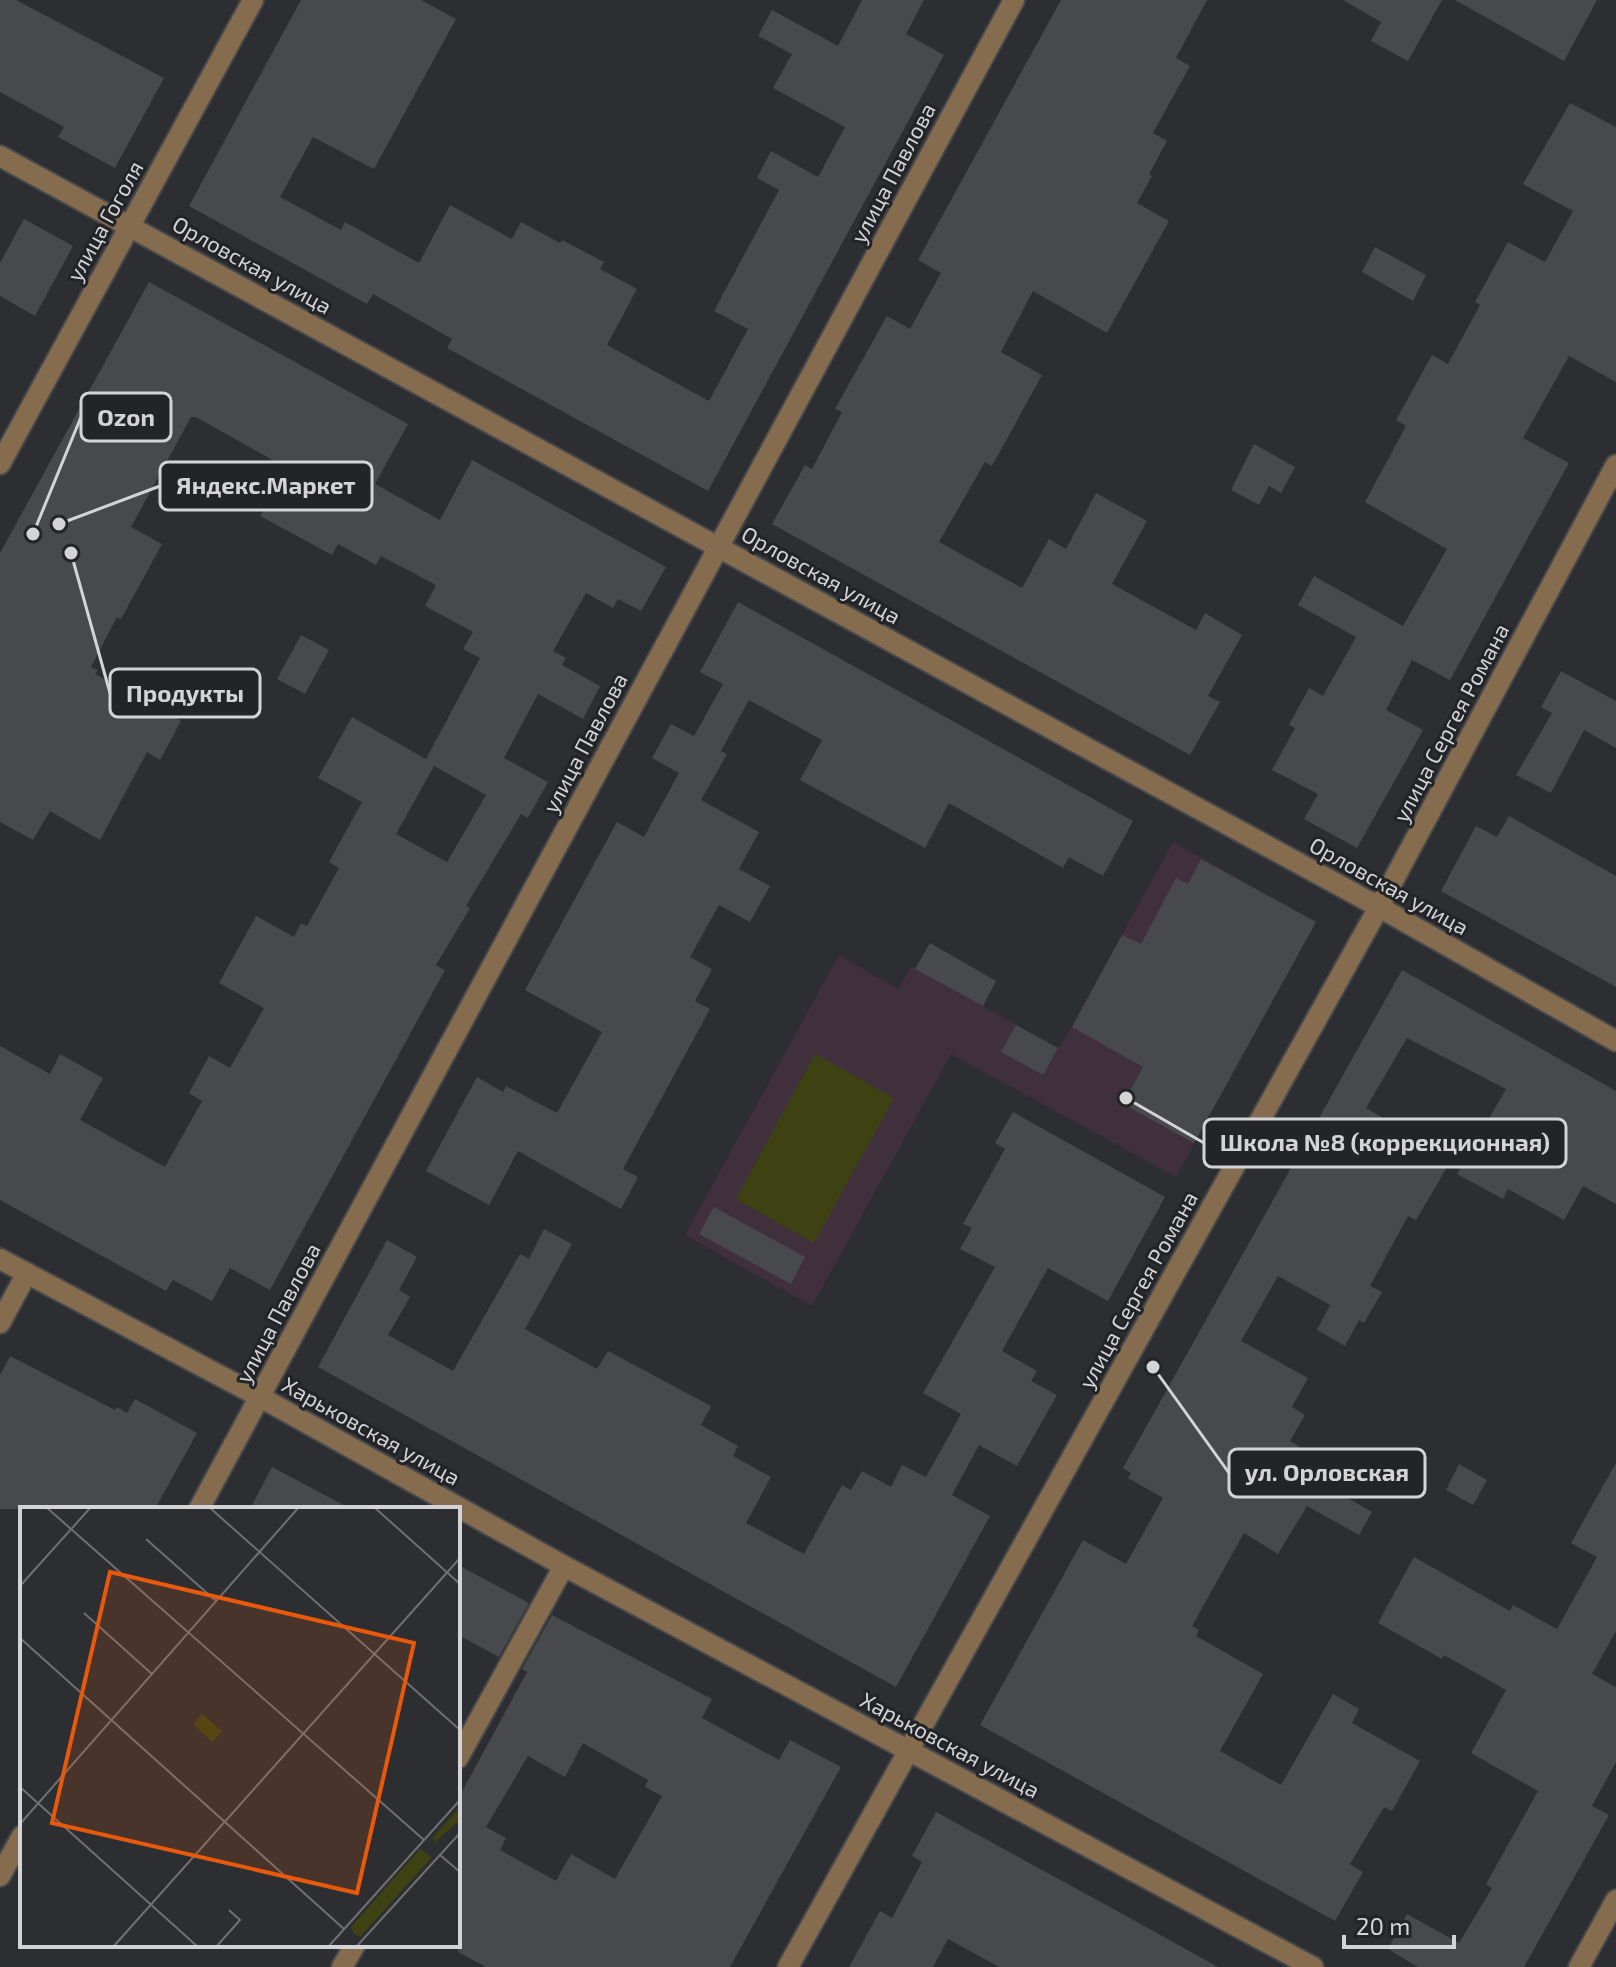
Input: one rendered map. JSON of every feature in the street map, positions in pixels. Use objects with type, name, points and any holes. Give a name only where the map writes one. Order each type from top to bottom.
[{"type":"street","name":"улица Гоголя","points":[[0,464],[253,0]]},
{"type":"street","name":"улица Павлова","points":[[200,1507],[1014,0]]},
{"type":"street","name":"Орловская улица","points":[[0,156],[1379,907],[1616,1041]]},
{"type":"street","name":"улица Сергея Романа","points":[[788,1967],[1379,907],[1616,465]]},
{"type":"street","name":"Харьковская улица","points":[[0,1259],[260,1397],[458,1507]]},
{"type":"street","points":[[0,1323],[27,1273]]},
{"type":"street","name":"Харьковская улица","points":[[460,1508],[1313,1967]]},
{"type":"street","points":[[460,1754],[564,1566]]},
{"type":"street","points":[[0,1876],[20,1840]]},
{"type":"street","points":[[1579,1967],[1616,1900]]},
{"type":"street","points":[[342,1967],[354,1947]]},
{"type":"shaded area","points":[[1173,842],[1316,922],[1176,1177],[951,1054],[812,1306],[685,1235],[839,955],[898,989],[911,966],[1059,1049]]},
{"type":"green space","points":[[815,1054],[894,1098],[814,1243],[736,1199]]},
{"type":"building","points":[[0,0],[16,0],[164,78],[115,168],[58,137],[64,127],[0,92]]},
{"type":"building","points":[[301,0],[421,0],[456,19],[374,169],[313,137],[280,197],[341,230],[345,222],[419,263],[450,205],[512,239],[521,222],[560,243],[562,240],[604,262],[600,269],[637,289],[607,345],[709,401],[748,329],[714,311],[779,190],[757,178],[771,151],[818,177],[845,127],[773,88],[792,54],[758,36],[772,10],[838,46],[862,0],[924,0],[906,34],[944,55],[708,491],[447,348],[452,339],[373,294],[367,304],[189,206]]},
{"type":"building","points":[[1061,0],[1207,0],[1176,58],[1190,66],[1153,133],[1167,141],[1137,203],[1169,221],[1107,333],[1033,291],[1001,352],[1042,375],[992,466],[985,462],[939,542],[1022,588],[1049,539],[1066,549],[1096,493],[1147,521],[1112,584],[1196,630],[1205,613],[1242,635],[1208,696],[1220,702],[1190,755],[772,524],[805,465],[812,469],[842,412],[835,409],[887,316],[910,329],[941,273],[918,260]]},
{"type":"building","points":[[1343,0],[1442,0],[1408,61],[1371,41],[1381,22]]},
{"type":"building","points":[[1455,0],[1597,0],[1564,61]]},
{"type":"building","points":[[1570,103],[1616,127],[1616,382],[1569,356],[1523,438],[1569,463],[1450,680],[1412,660],[1386,710],[1423,730],[1357,848],[1304,819],[1318,794],[1272,770],[1295,728],[1289,725],[1309,688],[1323,696],[1356,637],[1298,605],[1314,576],[1403,626],[1447,549],[1365,502],[1406,426],[1396,420],[1432,355],[1448,364],[1480,305],[1475,302],[1508,242],[1545,262],[1573,211],[1523,184]]},
{"type":"building","points":[[24,219],[73,246],[35,316],[0,296],[0,263]]},
{"type":"building","points":[[1375,247],[1426,275],[1413,301],[1362,272]]},
{"type":"building","points":[[149,282],[408,424],[375,484],[440,520],[472,460],[666,567],[641,611],[618,599],[613,608],[586,593],[553,651],[566,658],[562,665],[600,686],[583,719],[538,694],[504,758],[548,782],[528,818],[521,814],[466,906],[470,908],[436,965],[445,970],[270,1290],[230,1268],[212,1301],[173,1280],[166,1291],[0,1200],[0,1046],[50,1074],[60,1054],[103,1078],[80,1120],[165,1167],[202,1101],[189,1093],[209,1056],[230,1068],[264,1008],[219,983],[256,916],[294,937],[301,923],[307,926],[339,868],[329,862],[362,802],[318,778],[352,717],[426,759],[480,658],[463,649],[473,632],[425,606],[436,585],[381,556],[376,565],[338,544],[332,555],[260,516],[287,468],[191,417],[131,527],[162,544],[121,619],[117,617],[91,667],[98,670],[95,674],[181,721],[160,760],[147,752],[100,840],[50,811],[33,840],[0,822],[0,553]],"holes":[[[434,766],[486,795],[447,862],[396,834]]]},
{"type":"building","points":[[1254,444],[1295,467],[1281,493],[1269,486],[1259,505],[1231,490]]},
{"type":"building","points":[[738,602],[1133,821],[1103,876],[1069,857],[1063,868],[949,803],[925,848],[800,780],[822,740],[749,700],[721,751],[727,754],[701,800],[759,832],[739,869],[770,886],[750,922],[719,905],[690,957],[712,969],[695,1001],[710,1009],[623,1169],[638,1177],[621,1209],[518,1151],[489,1205],[426,1171],[477,1077],[503,1092],[506,1086],[557,1113],[602,1032],[525,990],[617,822],[644,837],[679,773],[652,758],[671,724],[694,736],[723,684],[700,672]]},
{"type":"building","points":[[301,635],[329,650],[305,694],[277,679]]},
{"type":"building","points":[[1561,671],[1616,701],[1616,748],[1584,730],[1551,793],[1516,775],[1552,713],[1541,707]]},
{"type":"building","points":[[1509,816],[1616,876],[1616,987],[1441,891],[1476,826],[1497,837]]},
{"type":"building","points":[[1201,859],[1316,922],[1194,1143],[1123,1104],[1143,1067],[1072,1027],[1122,935],[1141,944],[1176,878],[1188,884]]},
{"type":"building","points":[[930,943],[996,981],[983,1006],[915,969]]},
{"type":"building","points":[[1402,970],[1616,1091],[1616,1204],[1583,1186],[1564,1220],[1508,1189],[1503,1199],[1457,1174],[1506,1089],[1407,1038],[1366,1108],[1393,1124],[1388,1134],[1446,1169],[1416,1220],[1408,1216],[1370,1286],[1382,1292],[1364,1323],[1359,1320],[1345,1346],[1317,1330],[1330,1305],[1278,1276],[1241,1341],[1308,1378],[1292,1407],[1305,1415],[1290,1441],[1309,1452],[1299,1470],[1372,1512],[1359,1535],[1307,1506],[1278,1554],[1244,1533],[1192,1626],[1199,1630],[1196,1636],[1263,1674],[1220,1751],[1281,1785],[1333,1694],[1359,1709],[1352,1723],[1420,1761],[1392,1811],[1384,1807],[1350,1864],[1363,1872],[1335,1921],[980,1725],[1083,1540],[1126,1564],[1163,1498],[1128,1478],[1131,1473],[1123,1468]]},
{"type":"building","points":[[1016,1025],[1058,1048],[1043,1075],[1001,1052]]},
{"type":"building","points":[[1013,1112],[1165,1197],[1108,1301],[1048,1268],[1002,1351],[1037,1371],[1031,1381],[1057,1395],[1017,1466],[979,1445],[952,1495],[990,1516],[896,1687],[318,1367],[387,1240],[417,1257],[399,1290],[410,1297],[388,1335],[453,1371],[520,1254],[529,1259],[544,1229],[572,1244],[525,1329],[597,1369],[608,1351],[711,1406],[701,1425],[738,1446],[733,1456],[771,1477],[746,1523],[804,1554],[842,1485],[851,1490],[862,1471],[891,1487],[902,1465],[926,1477],[961,1414],[923,1393],[995,1267],[960,1249],[972,1228],[963,1224],[1005,1149],[995,1143]]},
{"type":"building","points":[[714,1207],[805,1257],[791,1284],[699,1234]]},
{"type":"building","points":[[10,1356],[115,1410],[117,1407],[127,1413],[135,1399],[197,1433],[156,1507],[0,1509],[0,1375]]},
{"type":"building","points":[[1616,1463],[1616,1631],[1592,1674],[1616,1687],[1616,1762],[1592,1806],[1609,1815],[1524,1967],[1418,1967],[1388,1949],[1407,1914],[1459,1943],[1492,1888],[1486,1884],[1538,1791],[1471,1753],[1506,1690],[1378,1623],[1414,1557],[1510,1611],[1513,1605],[1557,1629],[1597,1557],[1571,1543]]},
{"type":"building","points":[[1459,1464],[1487,1480],[1473,1505],[1446,1490]]},
{"type":"building","points":[[272,1467],[347,1507],[251,1507]]},
{"type":"building","points":[[460,1566],[529,1603],[499,1657],[460,1636]]},
{"type":"building","points":[[552,1615],[712,1699],[702,1718],[779,1760],[790,1740],[841,1767],[730,1967],[486,1967],[458,1952],[460,1795],[527,1672],[522,1669]],"holes":[[[583,1743],[648,1780],[645,1787],[662,1796],[615,1879],[571,1854],[556,1881],[500,1850],[506,1838],[486,1827],[528,1756],[565,1777]]]},
{"type":"building","points":[[936,1812],[1218,1967],[999,1967],[948,1939],[933,1967],[849,1967],[880,1911],[892,1918],[922,1862],[912,1856]]},
{"type":"place","name":"Яндекс.Маркет","points":[[59,524]]},
{"type":"place","name":"Ozon","points":[[33,534]]},
{"type":"place","name":"Продукты","points":[[71,553]]},
{"type":"place","name":"Школа №8 (коррекционная)","points":[[1126,1098]]},
{"type":"place","name":"ул. Орловская","points":[[1153,1367]]}]
